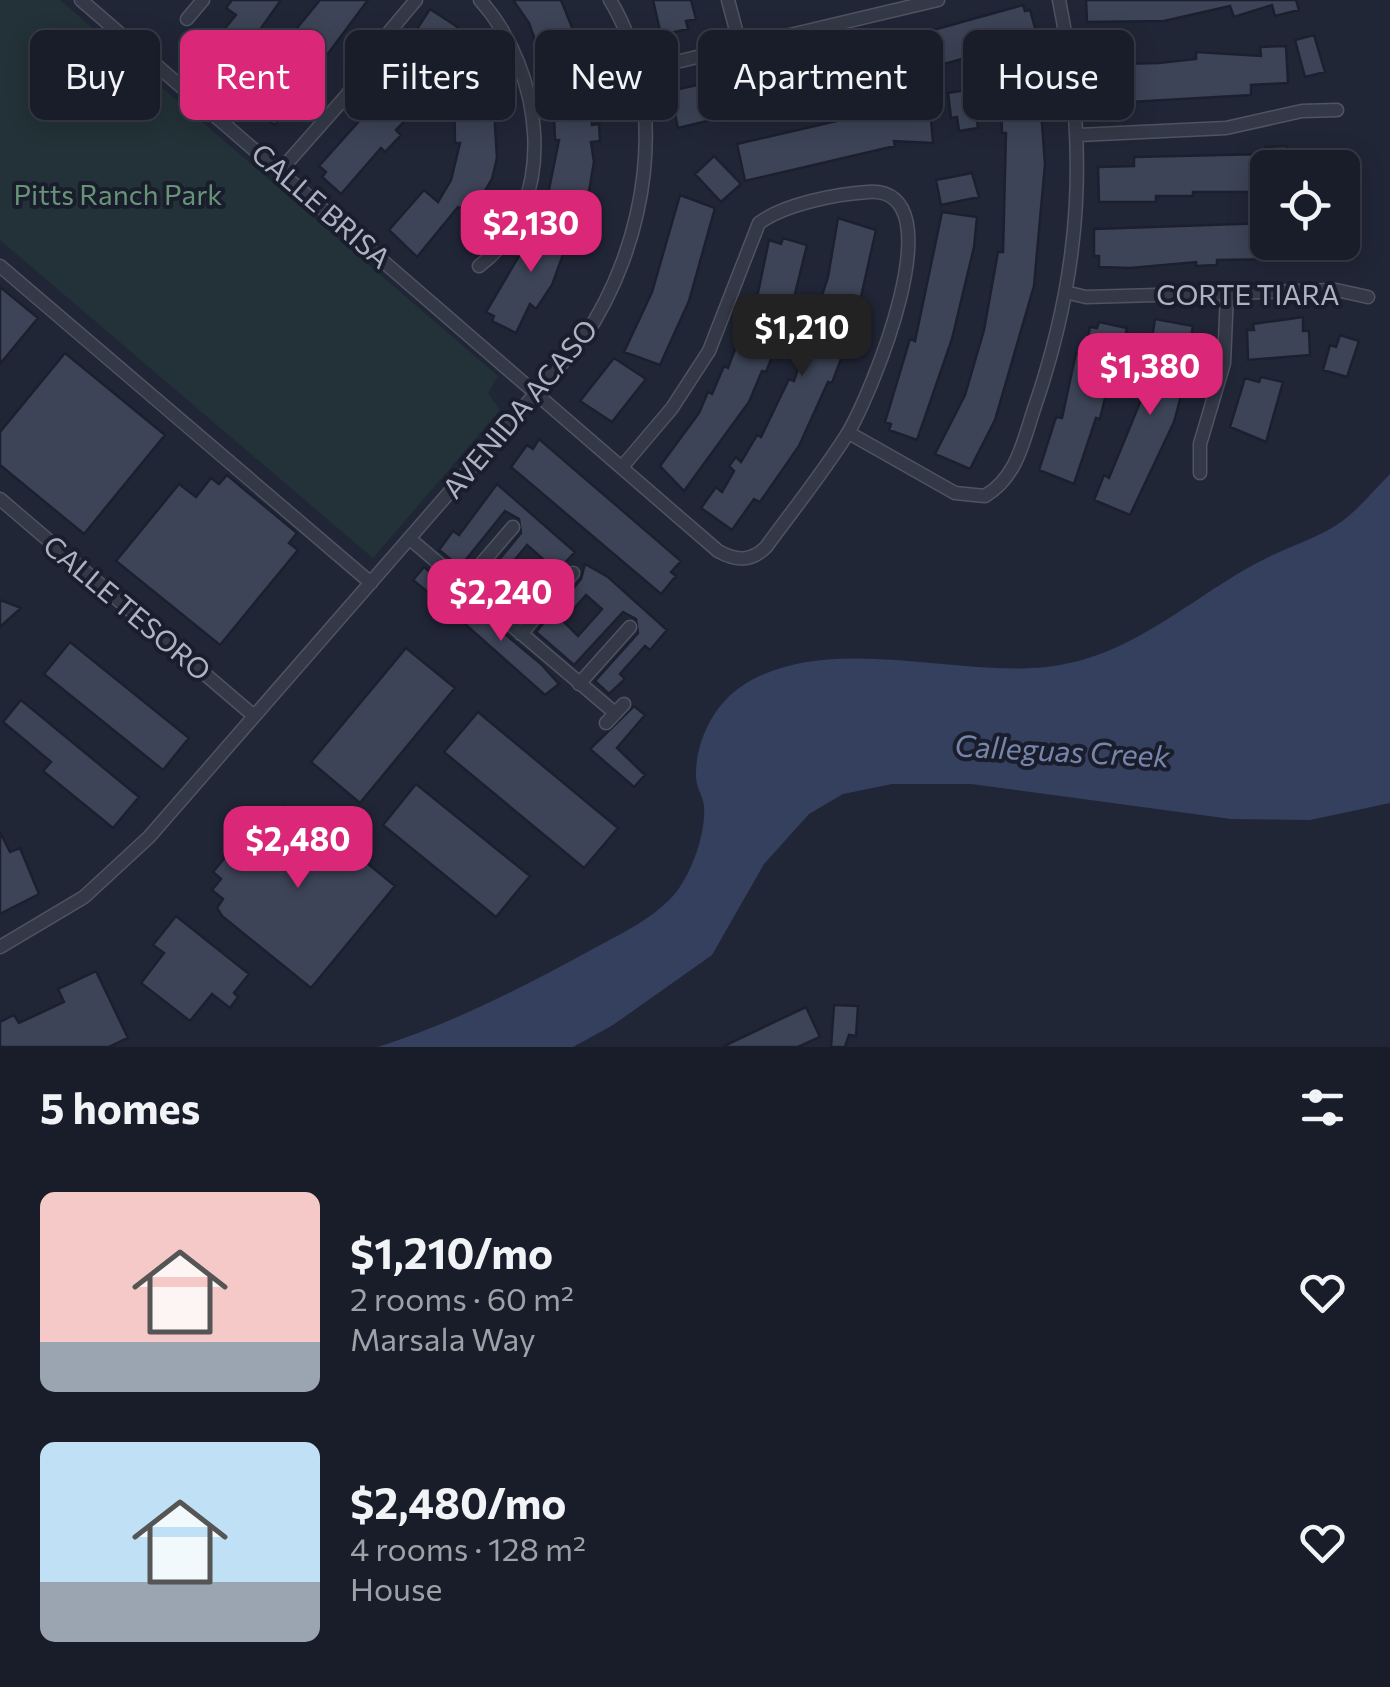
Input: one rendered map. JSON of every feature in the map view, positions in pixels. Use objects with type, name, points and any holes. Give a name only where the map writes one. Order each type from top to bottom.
[{"type":"street","name":"CALLE BRISA","points":[[81,0],[718,551],[746,559],[766,547],[848,433]]},
{"type":"street","points":[[187,18],[203,0]]},
{"type":"street","points":[[280,170],[347,95],[374,50],[416,0]]},
{"type":"street","points":[[478,266],[499,251],[516,224],[534,149],[526,76],[504,30],[480,0]]},
{"type":"street","name":"AVENIDA ACASO","points":[[610,0],[622,30]]},
{"type":"street","points":[[728,0],[736,30]]},
{"type":"street","points":[[814,30],[938,0]]},
{"type":"street","points":[[622,467],[672,408],[709,350],[760,223],[781,212],[866,192],[886,194],[902,206],[910,237],[900,299],[848,433],[939,486],[967,496],[985,496],[1012,476],[1069,292],[1079,135],[1059,0]]},
{"type":"street","points":[[1079,135],[1226,128],[1302,111],[1337,110]]},
{"type":"street","name":"AVENIDA ACASO","points":[[0,948],[64,910],[106,879],[150,837],[583,340],[607,304],[634,237],[645,161],[642,120]]},
{"type":"street","points":[[0,266],[372,582]]},
{"type":"street","name":"CORTE TIARA","points":[[1069,292],[1086,297],[1336,290],[1368,297]]},
{"type":"street","points":[[1200,472],[1200,444],[1224,363],[1227,293]]},
{"type":"street","name":"CALLE TESORO","points":[[0,499],[254,716]]},
{"type":"street","points":[[463,585],[513,526]]},
{"type":"street","points":[[410,539],[615,713]]},
{"type":"street","points":[[521,634],[572,573]]},
{"type":"street","points":[[580,684],[630,626]]},
{"type":"green space","name":"Pitts Ranch Park","points":[[0,0],[60,0],[95,30],[30,30],[30,120],[160,120],[160,86],[180,103],[180,120],[200,120],[498,376],[488,393],[500,410],[373,558],[0,240]]},
{"type":"water","name":"Calleguas Creek","points":[[1390,474],[1390,803],[1310,820],[1231,819],[971,784],[892,784],[843,794],[809,814],[764,864],[712,955],[613,1025],[573,1047],[378,1047],[513,991],[625,931],[668,901],[688,873],[701,839],[704,806],[696,764],[702,738],[722,703],[742,686],[775,670],[811,661],[850,658],[1010,668],[1046,667],[1104,653],[1154,627],[1253,565],[1341,522]]},
{"type":"building","points":[[232,0],[281,0],[260,30],[223,30],[236,15],[226,8]]},
{"type":"building","points":[[320,0],[368,0],[325,58],[325,30],[297,28]]},
{"type":"building","points":[[513,0],[561,0],[573,30],[535,30],[535,40]]},
{"type":"building","points":[[653,0],[691,0],[696,19],[686,21],[688,29],[660,30]]},
{"type":"building","points":[[1086,0],[1296,0],[1299,10],[1275,16],[1272,5],[1234,17],[1230,6],[1164,21],[1087,22]]},
{"type":"building","points":[[1023,5],[1025,11],[1030,10],[1036,30],[963,30],[963,59],[944,64],[943,30],[933,30]]},
{"type":"building","points":[[430,9],[460,30],[416,30]]},
{"type":"building","points":[[1314,35],[1325,72],[1305,77],[1295,40]]},
{"type":"building","points":[[1286,46],[1288,83],[1251,85],[1251,95],[1134,102],[1134,64],[1196,59],[1196,52],[1261,56],[1260,47]]},
{"type":"building","points":[[698,85],[698,120],[712,120],[678,128],[678,89]]},
{"type":"building","points":[[963,90],[963,120],[977,120],[978,128],[959,131],[957,117],[951,118],[948,93]]},
{"type":"building","points":[[360,120],[406,120],[396,130],[401,135],[385,152],[381,148],[341,194],[322,177],[326,172],[319,166]]},
{"type":"building","points":[[455,120],[495,120],[497,158],[492,179],[472,213],[458,207],[417,257],[389,230],[424,190],[438,202],[451,180],[460,143],[455,143]]},
{"type":"building","points":[[554,120],[592,120],[592,125],[599,124],[600,141],[591,142],[594,162],[585,215],[545,209],[559,140],[555,140]]},
{"type":"building","points":[[841,120],[931,120],[933,143],[894,141],[895,146],[745,181],[737,144]]},
{"type":"building","points":[[1002,120],[1042,120],[1045,164],[1034,286],[995,420],[970,469],[935,454],[965,395],[984,330],[998,252],[1003,252],[1006,133],[1002,133]]},
{"type":"building","points":[[1287,146],[1287,150],[1266,150]]},
{"type":"building","points":[[1250,154],[1250,192],[1193,192],[1193,196],[1156,196],[1156,202],[1099,202],[1098,167],[1134,166],[1134,157]]},
{"type":"building","points":[[714,156],[741,184],[721,202],[695,174]]},
{"type":"building","points":[[972,173],[979,197],[941,205],[936,180]]},
{"type":"building","points":[[680,195],[715,208],[689,301],[660,365],[624,352],[652,292]]},
{"type":"building","points":[[942,212],[977,217],[974,247],[952,339],[917,440],[889,430],[891,424],[885,422],[910,339],[915,341]]},
{"type":"building","points":[[544,216],[577,231],[565,249],[552,285],[536,309],[530,304],[516,333],[492,321],[494,316],[486,312],[526,244],[530,246]]},
{"type":"building","points":[[838,218],[876,230],[856,319],[832,383],[828,382],[799,446],[760,502],[754,499],[732,530],[701,508],[716,487],[722,492],[734,471],[729,466],[736,457],[741,462],[757,435],[761,437],[789,379],[794,381],[828,277]]},
{"type":"building","points":[[1250,224],[1250,260],[1217,260],[1217,265],[1196,266],[1196,262],[1099,267],[1099,256],[1094,256],[1094,229]]},
{"type":"building","points":[[783,238],[807,245],[792,306],[766,372],[762,371],[749,402],[684,491],[660,466],[699,413],[708,392],[712,394],[724,366],[728,368],[751,306],[755,307],[769,240],[781,244]]},
{"type":"building","points":[[0,287],[38,318],[0,364]]},
{"type":"building","points":[[1303,317],[1303,331],[1309,331],[1310,355],[1248,360],[1247,330],[1254,330],[1253,324]]},
{"type":"building","points":[[1155,319],[1193,326],[1186,362],[1181,362],[1189,366],[1174,422],[1130,515],[1094,500],[1104,475],[1109,478],[1141,400],[1155,345],[1151,344]]},
{"type":"building","points":[[1099,322],[1127,328],[1121,353],[1116,352],[1100,419],[1096,418],[1074,484],[1039,470],[1056,417],[1062,418],[1076,353],[1084,355],[1090,327],[1097,328]]},
{"type":"building","points":[[1340,335],[1359,341],[1347,377],[1323,370],[1330,345],[1336,347]]},
{"type":"building","points":[[65,353],[165,435],[84,534],[0,465],[0,432]]},
{"type":"building","points":[[614,358],[646,379],[612,422],[580,401]]},
{"type":"building","points":[[1261,377],[1283,382],[1266,442],[1230,427],[1245,378],[1259,382]]},
{"type":"building","points":[[539,439],[681,561],[671,572],[676,576],[661,594],[511,467],[527,445],[533,449]]},
{"type":"building","points":[[227,475],[297,533],[289,543],[298,550],[220,645],[116,561],[179,484],[196,497],[211,478],[219,484]]},
{"type":"building","points":[[497,484],[575,552],[519,612],[515,608],[511,612],[479,584],[521,533],[519,519],[505,511],[460,567],[439,550],[453,531],[459,535]],"holes":[[[527,545],[543,559],[517,587],[503,574]]]},
{"type":"building","points":[[585,564],[608,577],[667,630],[650,650],[645,646],[620,674],[625,679],[609,694],[595,681],[638,633],[636,619],[623,612],[574,665],[536,632],[581,579]],"holes":[[[586,595],[602,609],[578,636],[563,621]]]},
{"type":"building","points":[[424,567],[446,585],[436,599],[413,580]]},
{"type":"building","points":[[458,595],[541,664],[559,684],[545,695],[457,617],[452,622],[441,613]]},
{"type":"building","points":[[0,600],[21,608],[0,627]]},
{"type":"building","points":[[70,642],[189,738],[163,770],[44,674]]},
{"type":"building","points":[[406,648],[455,688],[360,803],[311,762]]},
{"type":"building","points":[[21,700],[139,797],[113,828],[43,771],[51,762],[3,722]]},
{"type":"building","points":[[634,706],[645,715],[617,748],[645,775],[634,787],[590,749]]},
{"type":"building","points":[[478,712],[618,828],[584,868],[444,752]]},
{"type":"building","points":[[416,784],[530,876],[496,917],[383,825]]},
{"type":"building","points":[[283,806],[294,816],[300,808],[395,886],[311,988],[222,916],[217,908],[223,899],[212,890],[221,879],[213,872],[266,807],[276,815]]},
{"type":"building","points":[[0,832],[10,852],[20,848],[39,894],[0,914]]},
{"type":"building","points":[[176,916],[249,974],[234,993],[238,997],[230,1008],[212,994],[190,1021],[141,983],[164,953],[153,945]]},
{"type":"building","points":[[96,971],[128,1038],[109,1047],[0,1047],[0,1022],[14,1015],[19,1023],[64,1002],[58,989]]},
{"type":"building","points":[[834,1005],[858,1006],[856,1036],[849,1035],[845,1047],[831,1047]]},
{"type":"building","points":[[806,1007],[820,1037],[798,1047],[722,1047]]}]
